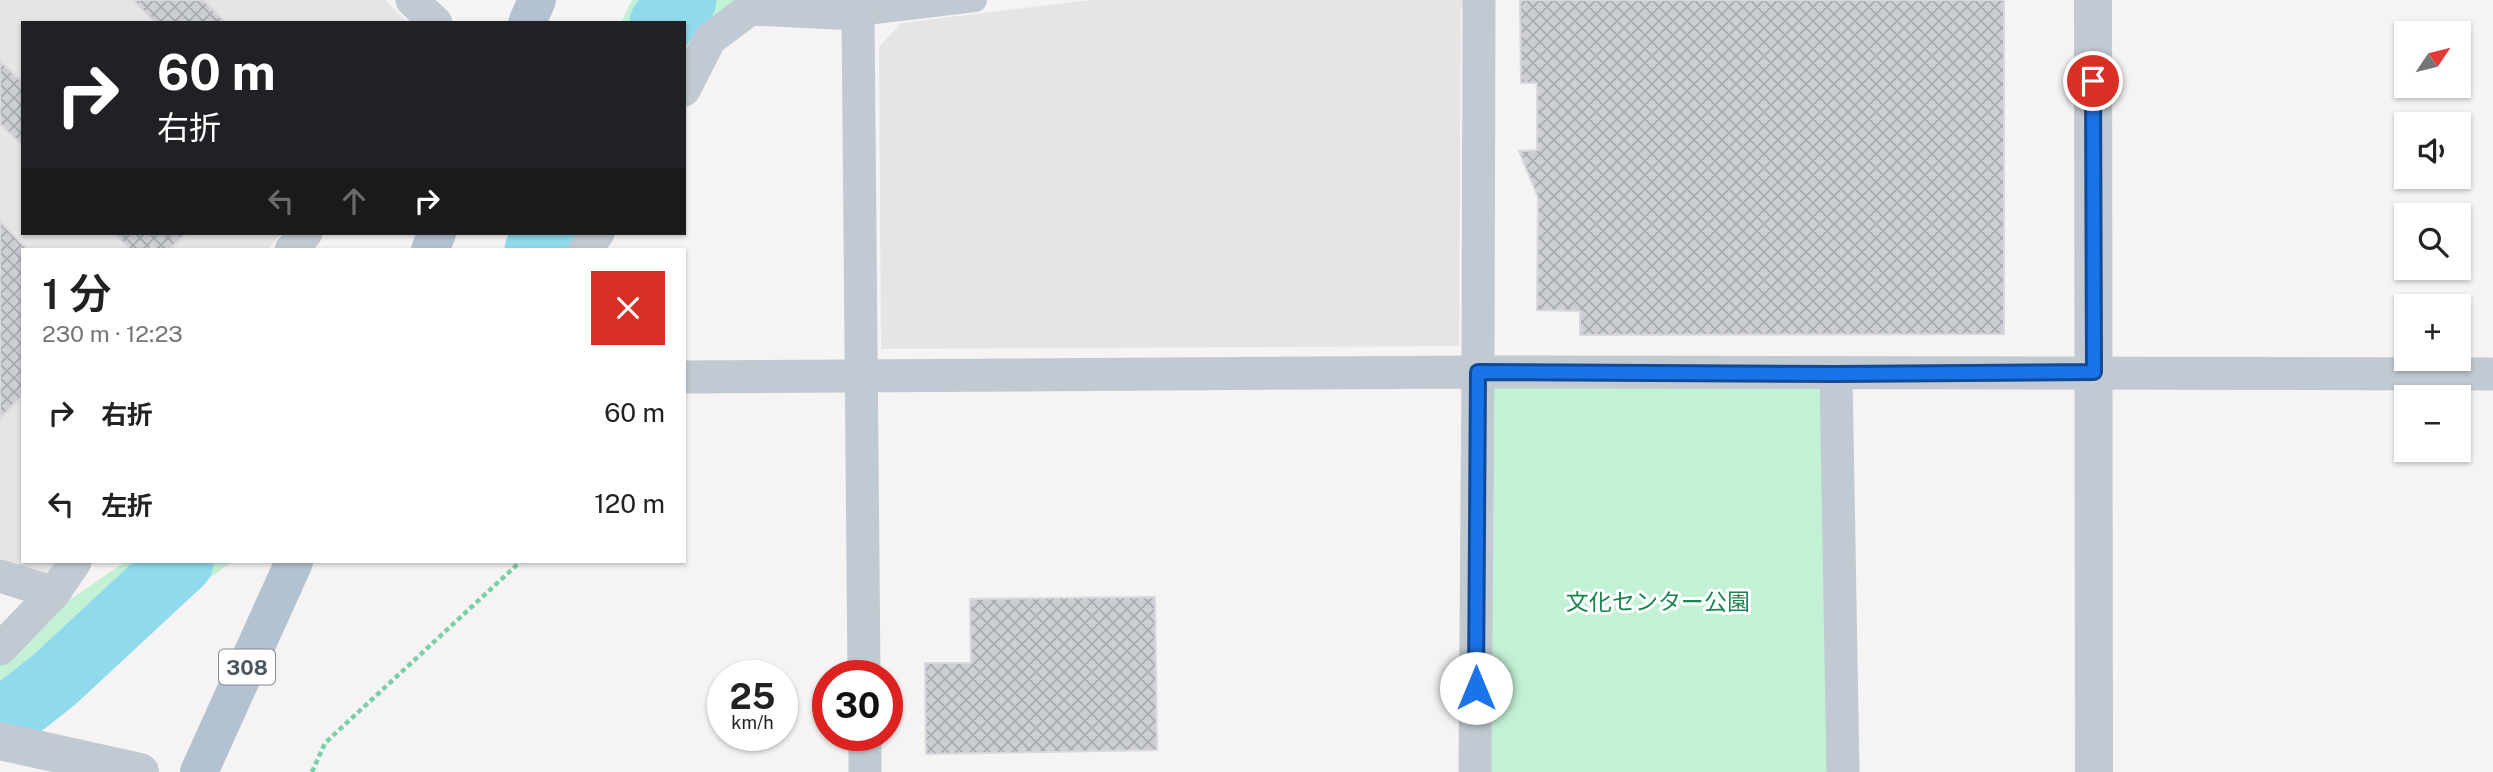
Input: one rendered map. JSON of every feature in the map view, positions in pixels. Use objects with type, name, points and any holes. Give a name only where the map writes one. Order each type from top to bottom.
[{"type":"main road","points":[[528,21],[537,0]]},
{"type":"main road","name":"308","points":[[199,772],[294,563]]},
{"type":"street","points":[[412,0],[434,21]]},
{"type":"street","points":[[686,86],[710,39],[750,9],[859,7],[975,0]]},
{"type":"street","points":[[1475,772],[1479,0]]},
{"type":"street","points":[[2093,0],[2094,772]]},
{"type":"street","points":[[859,7],[864,660]]},
{"type":"street","points":[[686,377],[1478,372],[2493,374]]},
{"type":"street","points":[[1836,374],[1843,772]]},
{"type":"street","points":[[0,649],[54,593],[74,563]]},
{"type":"street","points":[[0,576],[54,593]]},
{"type":"street","points":[[6,750],[140,772]]},
{"type":"street","points":[[865,751],[865,772]]},
{"type":"path","points":[[312,772],[325,743],[519,563]]},
{"type":"shaded area","points":[[0,0],[385,0],[407,21],[21,21],[21,235],[280,235],[269,248],[21,248],[21,563],[56,563],[48,575],[0,560]]},
{"type":"shaded area","points":[[1091,0],[1470,0],[1461,9],[1459,346],[881,349],[879,47],[901,23]]},
{"type":"green space","points":[[632,0],[748,0],[686,72],[686,21],[622,21]]},
{"type":"green space","points":[[516,235],[586,235],[577,248],[507,248]]},
{"type":"green space","name":"文化センター公園","points":[[1825,384],[1833,772],[1487,772],[1489,385]]},
{"type":"green space","points":[[124,563],[230,563],[29,715],[0,709],[0,654],[21,633]]},
{"type":"building","points":[[133,0],[203,0],[224,21],[154,21]]},
{"type":"building","points":[[1520,0],[2004,0],[2004,334],[1580,335],[1580,311],[1537,310],[1538,197],[1519,151],[1537,150],[1537,83],[1521,83]]},
{"type":"building","points":[[0,61],[21,81],[21,144],[0,124]]},
{"type":"building","points":[[0,222],[26,248],[21,248],[21,397],[0,418]]},
{"type":"building","points":[[115,235],[184,235],[171,248],[129,248]]},
{"type":"building","points":[[1155,597],[1157,750],[926,754],[925,663],[971,663],[970,599]]},
{"type":"waterway","points":[[664,21],[684,0]]},
{"type":"waterway","points":[[538,248],[545,235]]},
{"type":"waterway","points":[[12,713],[54,680],[180,563]]},
{"type":"route","points":[[1476,688],[1478,372],[2094,372],[2093,81]]}]
